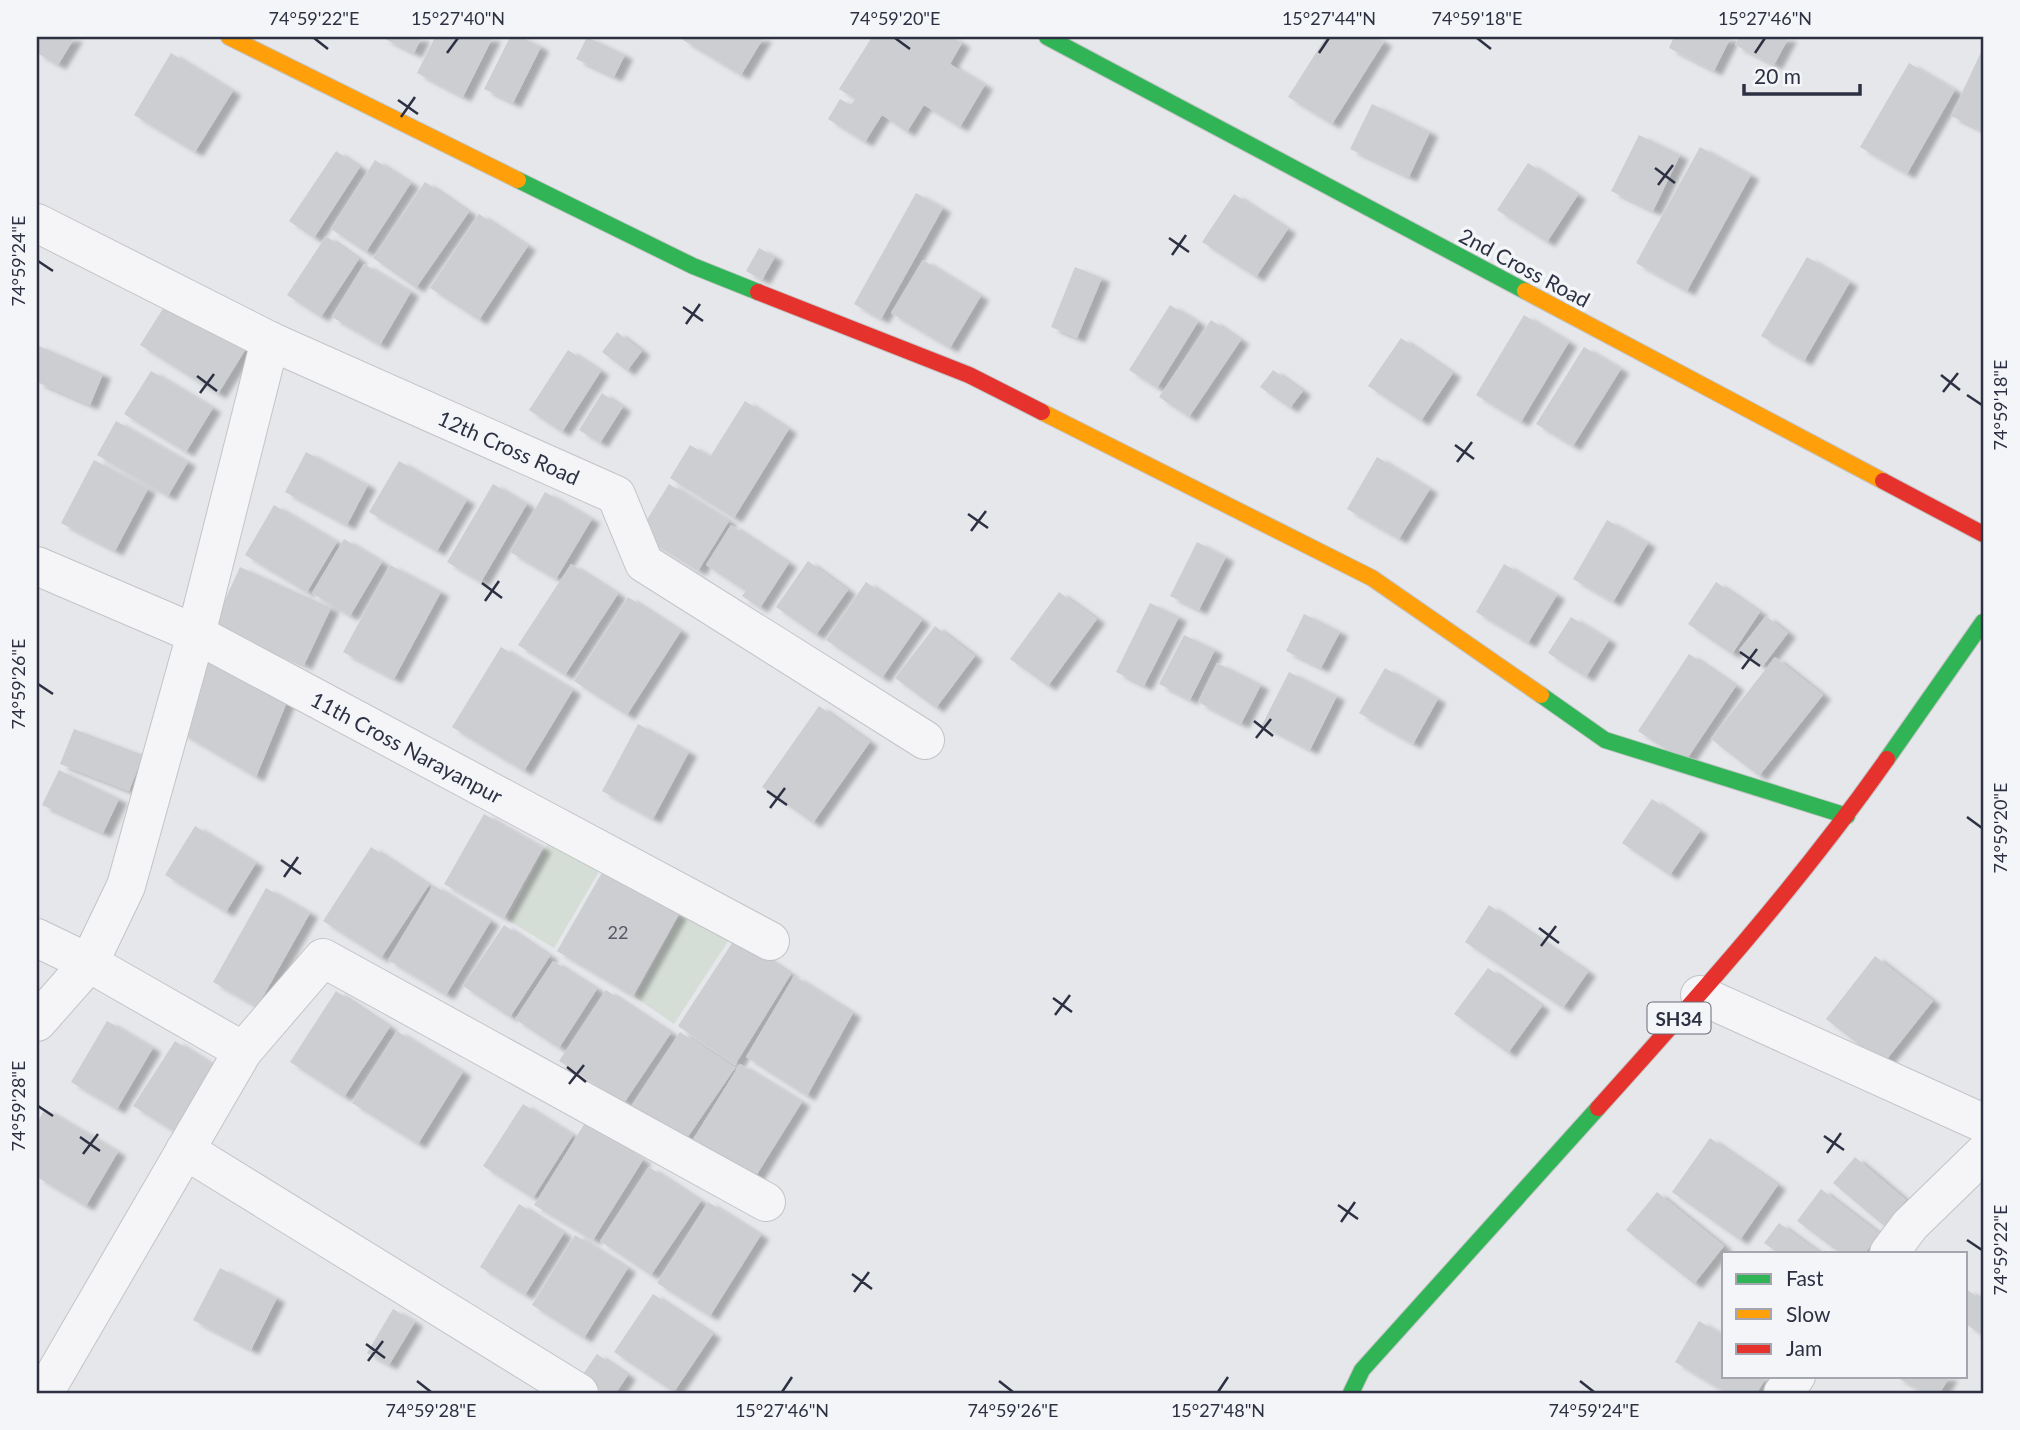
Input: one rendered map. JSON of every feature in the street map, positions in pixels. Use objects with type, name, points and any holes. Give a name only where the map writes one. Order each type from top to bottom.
[{"type":"street","points":[[229,37],[693,266],[969,375],[1372,578],[1605,740],[1847,816]]},
{"type":"street","name":"2nd Cross Road","points":[[1046,37],[1983,534]]},
{"type":"street","name":"12th Cross Road","points":[[37,223],[270,341],[616,495],[644,563],[925,740]]},
{"type":"street","points":[[37,1021],[89,963],[126,886],[196,634],[270,341]]},
{"type":"street","name":"11th Cross Narayanpur","points":[[37,566],[196,634],[770,941]]},
{"type":"street","name":"SH34","points":[[1351,1393],[1362,1370],[1700,995],[1847,816],[1983,622]]},
{"type":"street","points":[[37,938],[89,963],[243,1051]]},
{"type":"street","points":[[44,1393],[243,1051],[323,958],[766,1202]]},
{"type":"street","points":[[1700,995],[1983,1123]]},
{"type":"street","points":[[185,1150],[579,1393]]},
{"type":"street","points":[[1890,1252],[1910,1225],[1983,1154]]},
{"type":"street","points":[[1783,1393],[1795,1378]]},
{"type":"shaded area","points":[[550,839],[601,868],[554,948],[507,920]]},
{"type":"shaded area","points":[[684,908],[732,935],[674,1024],[635,997]]},
{"type":"building","points":[[37,37],[75,37],[58,65],[37,53]]},
{"type":"building","points":[[381,37],[422,37],[414,53]]},
{"type":"building","points":[[435,37],[493,37],[463,97],[417,73]]},
{"type":"building","points":[[510,37],[521,37],[541,47],[513,103],[484,89]]},
{"type":"building","points":[[587,37],[625,55],[614,77],[576,59]]},
{"type":"building","points":[[684,37],[764,37],[741,75],[683,40]]},
{"type":"building","points":[[872,37],[952,37],[962,43],[950,64],[985,85],[960,127],[924,105],[907,132],[882,115],[865,142],[828,119],[840,99],[851,105],[855,99],[839,89]]},
{"type":"building","points":[[1326,37],[1376,37],[1384,42],[1332,124],[1288,97]]},
{"type":"building","points":[[1674,37],[1731,37],[1714,71],[1669,48]]},
{"type":"building","points":[[1739,37],[1789,37],[1774,65],[1735,45]]},
{"type":"building","points":[[1983,48],[1983,131],[1951,116]]},
{"type":"building","points":[[171,53],[233,91],[195,152],[134,115]]},
{"type":"building","points":[[1909,63],[1955,90],[1907,174],[1860,147]]},
{"type":"building","points":[[1372,104],[1430,132],[1409,177],[1350,149]]},
{"type":"building","points":[[1639,135],[1680,155],[1653,211],[1611,191]]},
{"type":"building","points":[[1700,147],[1751,175],[1687,291],[1636,263]]},
{"type":"building","points":[[336,151],[360,167],[314,238],[289,221]]},
{"type":"building","points":[[375,160],[411,183],[366,252],[331,229]]},
{"type":"building","points":[[1528,163],[1578,195],[1547,242],[1497,210]]},
{"type":"building","points":[[425,182],[469,212],[416,288],[373,258]]},
{"type":"building","points":[[916,193],[943,208],[881,319],[854,304]]},
{"type":"building","points":[[1234,194],[1288,229],[1256,277],[1202,242]]},
{"type":"building","points":[[479,214],[528,246],[479,320],[430,288]]},
{"type":"building","points":[[326,236],[359,259],[321,317],[287,295]]},
{"type":"building","points":[[759,248],[775,257],[762,280],[746,271]]},
{"type":"building","points":[[1807,257],[1850,282],[1804,361],[1761,336]]},
{"type":"building","points":[[923,260],[981,296],[950,348],[891,313]]},
{"type":"building","points":[[364,264],[411,292],[380,345],[332,317]]},
{"type":"building","points":[[1075,267],[1102,278],[1077,338],[1051,327]]},
{"type":"building","points":[[169,299],[247,347],[218,394],[140,345]]},
{"type":"building","points":[[1170,305],[1198,322],[1157,388],[1129,370]]},
{"type":"building","points":[[1524,315],[1569,342],[1521,422],[1476,395]]},
{"type":"building","points":[[1211,320],[1241,340],[1189,417],[1159,397]]},
{"type":"building","points":[[617,332],[642,351],[627,371],[602,352]]},
{"type":"building","points":[[1401,338],[1453,373],[1421,421],[1368,386]]},
{"type":"building","points":[[37,345],[103,374],[90,405],[37,382]]},
{"type":"building","points":[[1584,347],[1621,369],[1573,446],[1536,424]]},
{"type":"building","points":[[568,350],[601,371],[562,432],[529,410]]},
{"type":"building","points":[[1273,370],[1303,391],[1290,408],[1260,387]]},
{"type":"building","points":[[151,371],[213,408],[186,452],[124,414]]},
{"type":"building","points":[[602,393],[623,407],[600,443],[579,430]]},
{"type":"building","points":[[745,401],[789,429],[734,518],[670,478],[690,445],[710,457]]},
{"type":"building","points":[[116,421],[188,462],[168,496],[97,455]]},
{"type":"building","points":[[306,452],[368,485],[347,525],[285,492]]},
{"type":"building","points":[[1377,457],[1430,489],[1399,539],[1347,509]]},
{"type":"building","points":[[94,460],[148,489],[115,551],[61,523]]},
{"type":"building","points":[[399,461],[467,500],[437,551],[369,512]]},
{"type":"building","points":[[493,484],[527,504],[481,582],[447,562]]},
{"type":"building","points":[[669,484],[729,521],[698,571],[638,534]]},
{"type":"building","points":[[545,492],[592,519],[556,579],[510,552]]},
{"type":"building","points":[[274,505],[337,542],[307,592],[245,555]]},
{"type":"building","points":[[1607,520],[1648,543],[1613,602],[1573,579]]},
{"type":"building","points":[[731,525],[789,563],[760,608],[742,596],[746,591],[706,565]]},
{"type":"building","points":[[344,539],[382,562],[350,616],[312,593]]},
{"type":"building","points":[[1197,542],[1226,557],[1199,610],[1170,596]]},
{"type":"building","points":[[808,561],[848,590],[816,635],[776,607]]},
{"type":"building","points":[[571,564],[618,594],[565,675],[518,645]]},
{"type":"building","points":[[1504,564],[1557,595],[1528,643],[1476,612]]},
{"type":"building","points":[[390,565],[441,592],[394,679],[343,652]]},
{"type":"building","points":[[240,567],[331,608],[304,665],[214,624]]},
{"type":"building","points":[[866,582],[922,620],[882,678],[826,640]]},
{"type":"building","points":[[1716,582],[1760,612],[1732,654],[1688,624]]},
{"type":"building","points":[[1059,592],[1097,619],[1048,686],[1010,659]]},
{"type":"building","points":[[628,597],[681,631],[627,715],[574,681]]},
{"type":"building","points":[[1150,603],[1179,617],[1144,686],[1116,672]]},
{"type":"building","points":[[1304,614],[1340,632],[1321,668],[1286,651]]},
{"type":"building","points":[[1766,616],[1788,633],[1762,667],[1739,650]]},
{"type":"building","points":[[1571,617],[1609,640],[1586,677],[1548,653]]},
{"type":"building","points":[[935,626],[975,656],[936,708],[895,678]]},
{"type":"building","points":[[1184,635],[1215,650],[1190,700],[1159,684]]},
{"type":"building","points":[[501,647],[573,690],[524,771],[452,727]]},
{"type":"building","points":[[207,652],[289,697],[256,777],[180,732]]},
{"type":"building","points":[[1689,654],[1736,686],[1685,762],[1638,731]]},
{"type":"building","points":[[1775,657],[1823,695],[1759,776],[1711,739]]},
{"type":"building","points":[[1217,663],[1261,685],[1241,724],[1198,702]]},
{"type":"building","points":[[1385,668],[1438,699],[1413,744],[1359,713]]},
{"type":"building","points":[[1289,672],[1337,696],[1310,750],[1262,725]]},
{"type":"building","points":[[819,706],[870,742],[813,823],[762,787]]},
{"type":"building","points":[[638,724],[689,752],[653,819],[602,791]]},
{"type":"building","points":[[74,729],[143,755],[129,791],[60,764]]},
{"type":"building","points":[[59,770],[119,799],[103,833],[42,805]]},
{"type":"building","points":[[1652,799],[1700,831],[1670,875],[1622,843]]},
{"type":"building","points":[[484,814],[543,848],[504,918],[444,884]]},
{"type":"building","points":[[195,826],[256,863],[226,912],[165,875]]},
{"type":"building","points":[[371,847],[429,885],[381,958],[323,921]]},
{"type":"building","points":[[603,871],[679,914],[633,996],[557,951]]},
{"type":"building","points":[[433,885],[491,921],[446,995],[388,960]]},
{"type":"building","points":[[266,888],[310,913],[257,1007],[213,982]]},
{"type":"building","points":[[1489,905],[1588,972],[1563,1008],[1465,942]]},
{"type":"building","points":[[504,925],[550,956],[510,1017],[463,986]]},
{"type":"building","points":[[736,937],[791,974],[735,1065],[678,1026]]},
{"type":"building","points":[[1875,956],[1933,1001],[1883,1064],[1826,1019]]},
{"type":"building","points":[[553,961],[597,989],[559,1048],[515,1019]]},
{"type":"building","points":[[1488,968],[1542,1006],[1508,1053],[1454,1014]]},
{"type":"building","points":[[794,976],[853,1013],[807,1096],[746,1057]]},
{"type":"building","points":[[606,990],[671,1033],[624,1103],[559,1061]]},
{"type":"building","points":[[336,991],[390,1027],[344,1097],[290,1062]]},
{"type":"building","points":[[107,1021],[153,1048],[117,1109],[71,1082]]},
{"type":"building","points":[[397,1031],[463,1072],[418,1144],[352,1103]]},
{"type":"building","points":[[680,1032],[735,1068],[685,1141],[632,1105]]},
{"type":"building","points":[[175,1041],[216,1067],[175,1132],[133,1106]]},
{"type":"building","points":[[740,1064],[802,1102],[754,1179],[692,1141]]},
{"type":"building","points":[[523,1104],[573,1135],[533,1198],[483,1166]]},
{"type":"building","points":[[45,1109],[118,1152],[86,1206],[37,1177],[37,1123]]},
{"type":"building","points":[[585,1123],[643,1160],[593,1240],[534,1205]]},
{"type":"building","points":[[1710,1138],[1778,1185],[1740,1240],[1672,1192]]},
{"type":"building","points":[[1855,1157],[1906,1200],[1884,1226],[1833,1183]]},
{"type":"building","points":[[649,1167],[701,1201],[651,1275],[600,1241]]},
{"type":"building","points":[[1821,1189],[1880,1234],[1866,1252],[1839,1252],[1797,1221]]},
{"type":"building","points":[[1657,1192],[1724,1246],[1694,1284],[1626,1230]]},
{"type":"building","points":[[708,1202],[761,1235],[710,1316],[657,1283]]},
{"type":"building","points":[[519,1204],[564,1233],[525,1295],[480,1267]]},
{"type":"building","points":[[1779,1223],[1819,1252],[1777,1252],[1764,1243]]},
{"type":"building","points":[[575,1235],[628,1268],[584,1338],[532,1305]]},
{"type":"building","points":[[220,1268],[277,1298],[251,1350],[193,1320]]},
{"type":"building","points":[[1968,1290],[1983,1301],[1983,1336],[1968,1325]]},
{"type":"building","points":[[653,1294],[713,1334],[674,1392],[614,1352]]},
{"type":"building","points":[[393,1309],[415,1322],[389,1365],[367,1353]]},
{"type":"building","points":[[1699,1321],[1722,1335],[1722,1378],[1766,1378],[1757,1393],[1727,1393],[1675,1362]]},
{"type":"building","points":[[597,1354],[628,1375],[616,1393],[604,1393],[581,1377]]},
{"type":"building","points":[[1898,1378],[1949,1378],[1940,1393],[1926,1393]]},
{"type":"traffic: fast","points":[[1047,37],[1525,291]]},
{"type":"traffic: fast","points":[[518,180],[693,266],[758,292]]},
{"type":"traffic: fast","points":[[1887,759],[1983,622]]},
{"type":"traffic: fast","points":[[1541,695],[1605,740],[1847,816]]},
{"type":"traffic: fast","points":[[1351,1393],[1362,1370],[1598,1108]]},
{"type":"traffic: slow","points":[[229,37],[518,180]]},
{"type":"traffic: slow","points":[[1525,291],[1883,481]]},
{"type":"traffic: slow","points":[[1042,412],[1372,578],[1541,695]]},
{"type":"traffic: jam","points":[[758,292],[969,375],[1042,412]]},
{"type":"traffic: jam","points":[[1883,481],[1983,534]]},
{"type":"traffic: jam","points":[[1598,1108],[1784,894],[1887,759]]}]
